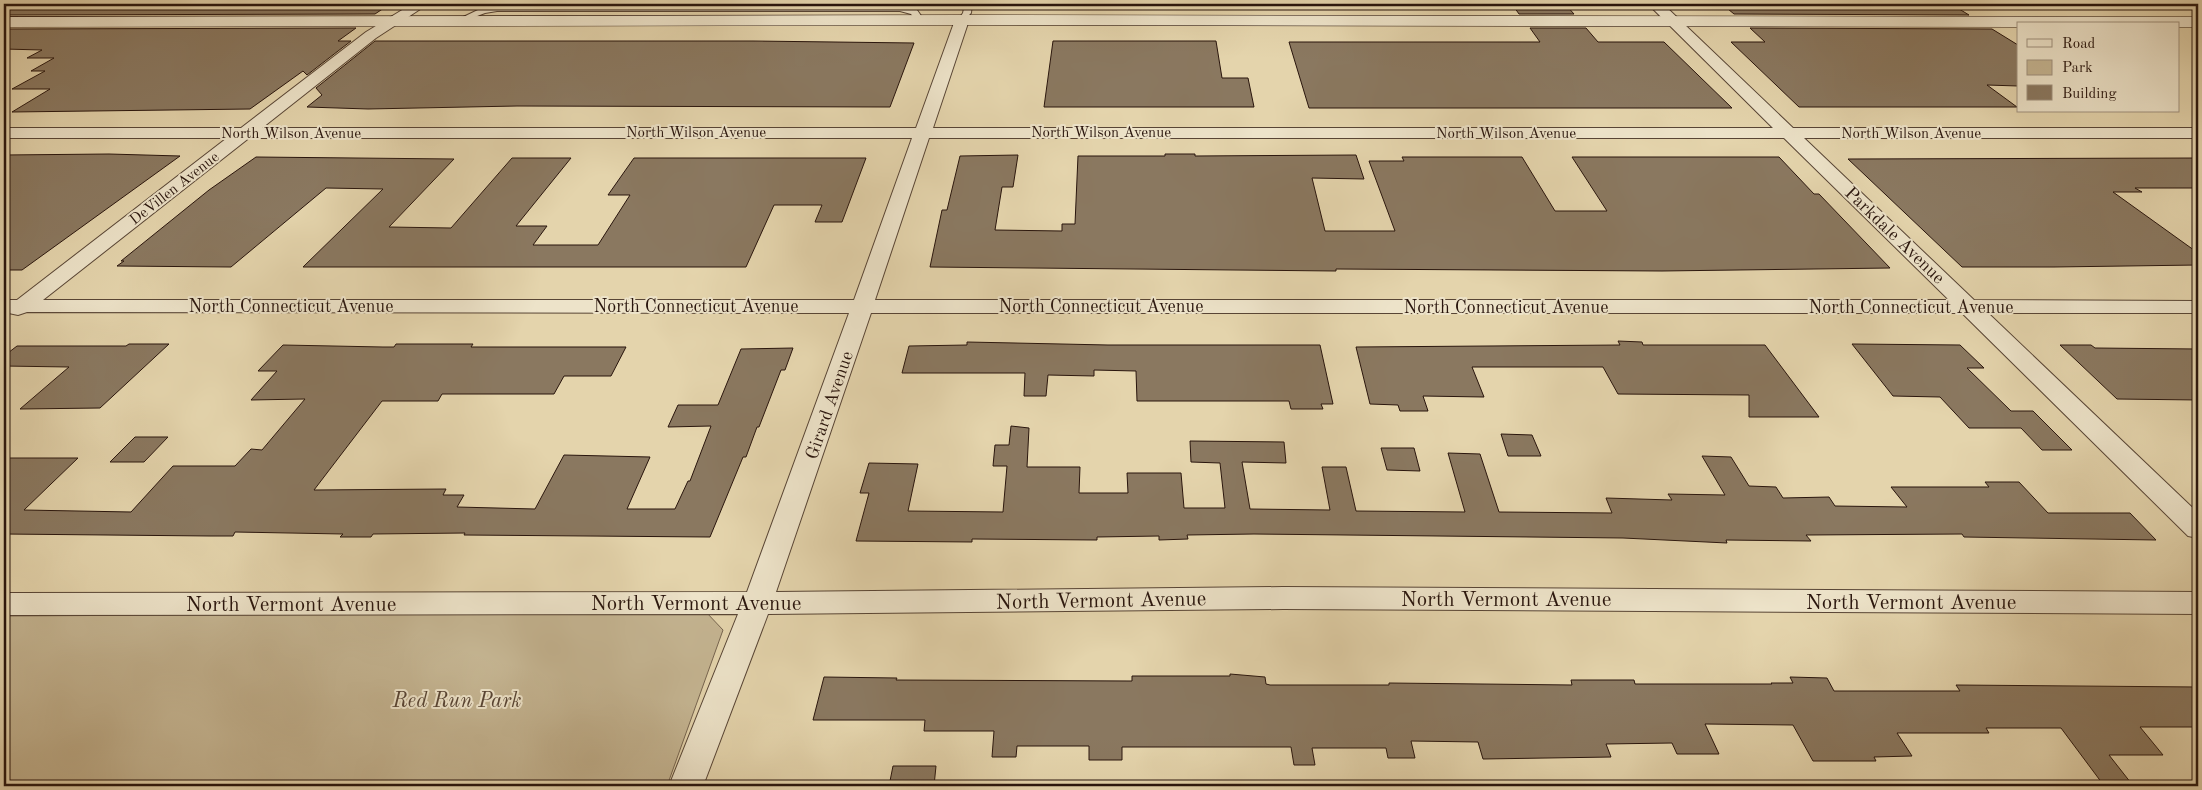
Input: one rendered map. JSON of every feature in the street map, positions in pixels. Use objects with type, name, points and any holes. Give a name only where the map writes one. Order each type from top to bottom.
[{"type":"street","name":"DeVillen Avenue","points":[[4,320],[13,306],[246,132],[371,35],[420,4]]},
{"type":"street","name":"Parkdale Avenue","points":[[1654,4],[1674,21],[2198,530]]},
{"type":"street","points":[[4,22],[459,21],[736,11],[920,20],[965,12],[1674,21],[2198,22]]},
{"type":"street","name":"Girard Avenue","points":[[686,786],[758,603],[864,306],[965,12]]},
{"type":"street","name":"North Wilson Avenue","points":[[4,133],[2198,133]]},
{"type":"street","name":"North Connecticut Avenue","points":[[13,306],[2198,307]]},
{"type":"street","name":"North Vermont Avenue","points":[[4,604],[758,603],[1283,598],[2198,603]]},
{"type":"green space","name":"Red Run Park","points":[[706,612],[723,630],[667,786],[4,786],[4,616]]},
{"type":"building","points":[[4,4],[390,4],[375,14],[4,15]]},
{"type":"building","points":[[1512,4],[1565,4],[1574,14],[1519,14]]},
{"type":"building","points":[[1722,4],[1951,4],[1969,15],[1734,14]]},
{"type":"building","points":[[356,28],[338,41],[351,41],[307,75],[303,71],[250,109],[12,112],[50,89],[12,89],[45,71],[31,71],[54,58],[27,58],[42,50],[4,49],[4,29]]},
{"type":"building","points":[[1530,28],[1586,28],[1598,42],[1664,42],[1732,108],[1309,108],[1289,42],[1540,42]]},
{"type":"building","points":[[1750,28],[1992,29],[2017,44],[2017,86],[1987,85],[2017,107],[1799,107],[1731,42],[1765,42]]},
{"type":"building","points":[[375,41],[914,43],[890,107],[517,106],[368,109],[307,107],[322,95],[316,88]]},
{"type":"building","points":[[1053,41],[1216,41],[1222,78],[1248,78],[1254,107],[1044,107]]},
{"type":"building","points":[[109,154],[180,156],[22,270],[4,270],[4,155]]},
{"type":"building","points":[[1165,154],[1195,154],[1195,156],[1356,155],[1364,179],[1312,178],[1325,231],[1395,231],[1369,161],[1404,161],[1402,157],[1522,157],[1555,211],[1607,211],[1572,157],[1779,157],[1814,194],[1819,194],[1890,268],[1662,271],[1336,269],[1336,271],[930,267],[942,210],[947,210],[960,156],[1018,155],[1013,187],[1002,187],[995,230],[1062,231],[1062,224],[1075,224],[1078,156],[1165,156]]},
{"type":"building","points":[[256,157],[454,159],[389,227],[451,228],[512,158],[571,158],[516,226],[547,226],[533,245],[598,245],[630,195],[608,195],[634,158],[866,158],[842,222],[815,222],[822,205],[774,205],[746,267],[303,267],[383,189],[326,188],[231,267],[117,266],[209,190]]},
{"type":"building","points":[[2198,158],[2198,188],[2135,188],[2142,192],[2113,192],[2198,253],[2198,265],[2054,267],[1962,267],[1848,159]]},
{"type":"building","points":[[1618,341],[1642,342],[1643,345],[1765,345],[1819,417],[1749,417],[1749,395],[1618,394],[1603,367],[1472,367],[1484,397],[1423,396],[1428,411],[1400,411],[1398,405],[1370,404],[1356,347],[1620,345]]},
{"type":"building","points":[[967,342],[1108,345],[1320,345],[1333,404],[1321,404],[1323,409],[1291,409],[1289,401],[1137,401],[1136,371],[1094,370],[1094,376],[1048,375],[1046,396],[1024,396],[1025,373],[902,373],[909,346],[967,345]]},
{"type":"building","points":[[129,344],[169,344],[100,408],[20,409],[69,367],[4,366],[4,356],[17,346],[126,346]]},
{"type":"building","points":[[396,344],[473,344],[471,347],[626,347],[611,376],[564,376],[554,394],[442,394],[438,401],[382,401],[314,490],[446,489],[443,495],[464,495],[457,507],[535,509],[564,455],[650,457],[627,509],[675,509],[688,481],[690,481],[711,426],[668,427],[678,405],[718,405],[741,349],[793,348],[785,370],[781,370],[759,427],[757,427],[746,457],[743,457],[710,537],[464,535],[465,533],[373,534],[371,537],[340,537],[343,534],[235,532],[233,536],[4,534],[4,458],[78,458],[24,510],[131,512],[173,466],[235,466],[251,449],[262,450],[305,399],[251,400],[277,371],[258,371],[283,345],[394,347]]},
{"type":"building","points":[[1852,344],[1960,345],[1984,368],[1967,368],[2011,411],[2033,411],[2072,450],[2042,450],[2021,428],[1969,428],[1940,397],[1893,396]]},
{"type":"building","points":[[2060,345],[2091,345],[2095,348],[2198,349],[2198,400],[2117,399]]},
{"type":"building","points":[[1011,426],[1029,428],[1027,467],[1080,467],[1079,493],[1128,493],[1127,473],[1181,473],[1184,508],[1225,508],[1220,463],[1191,462],[1190,441],[1284,442],[1286,463],[1242,462],[1250,509],[1330,510],[1322,467],[1346,467],[1356,511],[1465,512],[1448,453],[1480,454],[1499,512],[1612,513],[1606,498],[1672,500],[1668,494],[1725,495],[1702,456],[1731,457],[1749,486],[1776,487],[1783,498],[1829,497],[1835,506],[1907,507],[1891,487],[1989,487],[1985,482],[2019,482],[2048,513],[2130,513],[2156,540],[1964,537],[1962,534],[1806,535],[1811,541],[1726,540],[1727,543],[1623,538],[1254,534],[1187,535],[1188,539],[1159,540],[1159,536],[1097,537],[1097,540],[972,539],[972,542],[856,541],[869,493],[860,493],[869,463],[918,464],[908,511],[1003,512],[1007,466],[993,466],[995,445],[1009,445]]},
{"type":"building","points":[[1501,434],[1532,435],[1541,456],[1508,456]]},
{"type":"building","points":[[135,437],[168,437],[144,462],[110,462]]},
{"type":"building","points":[[1381,448],[1414,448],[1420,471],[1387,470]]},
{"type":"building","points":[[1230,674],[1265,677],[1266,684],[1270,685],[1389,685],[1389,683],[1572,685],[1571,680],[1634,680],[1635,684],[1772,684],[1793,683],[1790,677],[1827,678],[1834,691],[1960,691],[1956,685],[2198,687],[2198,727],[2140,727],[2163,755],[2109,755],[2131,783],[2102,783],[2061,728],[1986,728],[1989,733],[1897,733],[1912,756],[1874,757],[1876,761],[1813,761],[1793,725],[1705,724],[1719,754],[1677,754],[1672,743],[1606,744],[1611,757],[1483,759],[1478,742],[1411,741],[1415,758],[1388,758],[1386,748],[1312,748],[1315,765],[1294,765],[1291,747],[1122,747],[1122,760],[1089,760],[1089,746],[1017,746],[1016,757],[992,757],[994,731],[924,731],[925,720],[813,720],[824,677],[897,678],[896,680],[1132,681],[1132,676],[1230,676]]},
{"type":"building","points":[[893,766],[936,766],[934,786],[889,786]]}]
